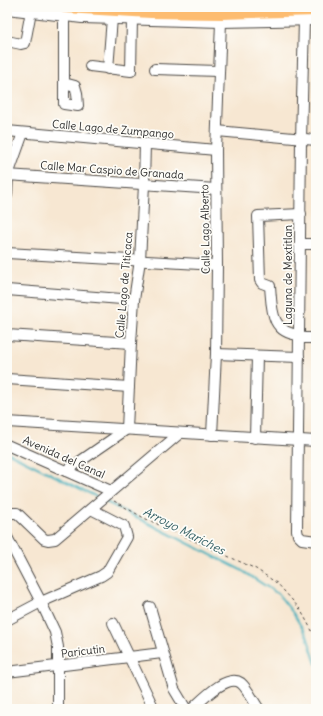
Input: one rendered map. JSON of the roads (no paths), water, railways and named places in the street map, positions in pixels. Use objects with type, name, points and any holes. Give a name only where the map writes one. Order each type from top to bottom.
[{"type":"main road","points":[[65,11],[134,15],[316,10]]},
{"type":"main road","points":[[115,18],[134,15]]},
{"type":"street","points":[[7,9],[65,11],[82,18],[115,18],[108,69]]},
{"type":"street","points":[[7,41],[20,44],[25,42],[31,11]]},
{"type":"street","points":[[64,83],[65,11]]},
{"type":"street","points":[[90,66],[131,71],[134,15],[221,22],[316,20]]},
{"type":"street","name":"Laguna de Mextitlan","points":[[304,20],[301,140],[297,530],[298,535],[302,539],[316,541]]},
{"type":"street","name":"Calle Lago Alberto","points":[[212,435],[216,354],[216,150],[221,22]]},
{"type":"street","points":[[155,69],[218,71]]},
{"type":"street","name":"Calle Lago de Zumpango","points":[[7,131],[216,150]]},
{"type":"street","points":[[217,131],[301,140],[316,140]]},
{"type":"street","points":[[7,195],[8,175],[23,133]]},
{"type":"street","name":"Calle Lago de Titicaca","points":[[127,429],[134,300],[140,260],[145,143]]},
{"type":"street","name":"Calle Mar Caspio de Granada","points":[[8,175],[216,189]]},
{"type":"street","points":[[301,214],[258,216],[260,280],[262,283],[270,286],[273,316],[284,331],[300,336],[316,338]]},
{"type":"street","points":[[301,244],[316,244]]},
{"type":"street","points":[[7,253],[217,265]]},
{"type":"street","points":[[7,290],[134,300]]},
{"type":"street","points":[[7,334],[131,343]]},
{"type":"street","points":[[216,354],[299,357]]},
{"type":"street","points":[[255,438],[257,356]]},
{"type":"street","points":[[7,379],[129,387]]},
{"type":"street","points":[[7,422],[127,429],[179,434],[316,441]]},
{"type":"street","points":[[66,472],[127,429]]},
{"type":"street","points":[[7,516],[18,513],[44,539],[52,540],[102,500],[179,434]]},
{"type":"street","name":"Avenida del Canal","points":[[7,445],[66,472],[102,500],[124,526],[127,537],[107,572],[41,602],[7,620]]},
{"type":"street","points":[[7,537],[55,632],[57,640],[58,709]]},
{"type":"street","points":[[150,607],[162,653],[174,689],[186,709]]},
{"type":"street","points":[[113,623],[154,709]]},
{"type":"street","name":"Paricutin","points":[[7,672],[162,653]]},
{"type":"street","points":[[192,709],[226,681],[231,680],[240,683],[258,709]]},
{"type":"waterway","name":"Arroyo Mariches","points":[[7,452],[99,498]]},
{"type":"waterway","name":"Arroyo Mariches","points":[[104,501],[241,570],[278,594],[293,613],[307,636],[316,664]]}]
